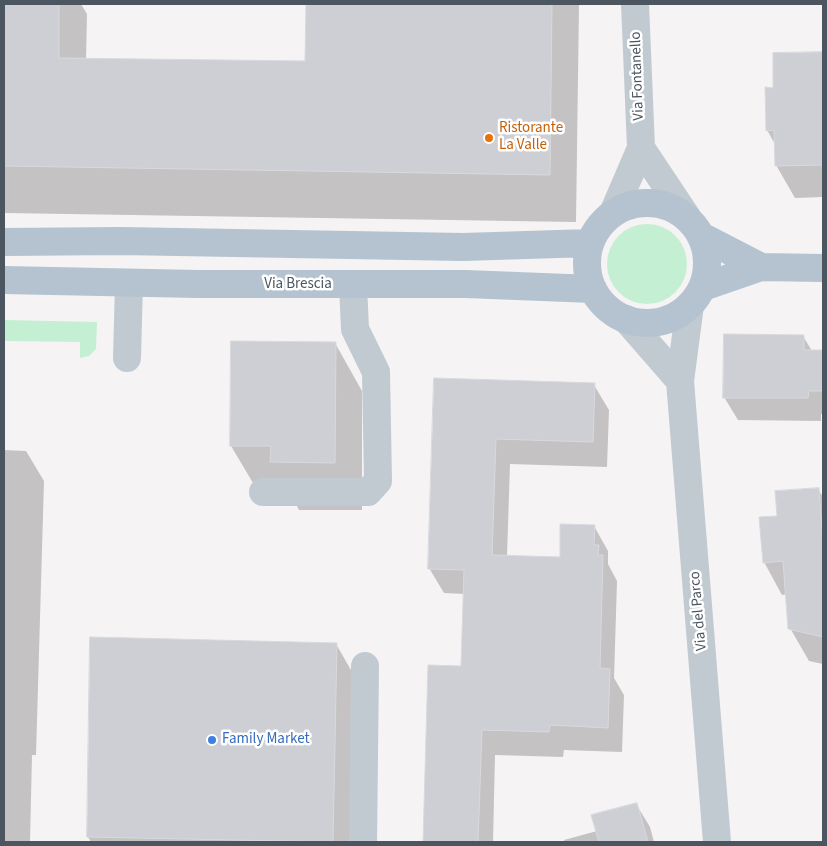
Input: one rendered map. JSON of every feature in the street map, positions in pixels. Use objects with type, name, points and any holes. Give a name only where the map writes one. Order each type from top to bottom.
[{"type":"main road","points":[[694,227],[706,253],[707,270],[696,296],[681,312],[660,322],[648,323],[626,319],[606,307],[592,289],[587,259],[590,243],[599,226],[613,213],[637,203],[664,205],[676,210],[694,227],[760,267]]},
{"type":"main road","points":[[4,242],[121,241],[463,247],[590,243]]},
{"type":"main road","points":[[696,296],[760,267],[823,268]]},
{"type":"main road","name":"Via Brescia","points":[[4,280],[129,284],[466,284],[592,289]]},
{"type":"street","name":"Via Fontanello","points":[[613,213],[641,148],[635,4]]},
{"type":"street","points":[[641,148],[694,227]]},
{"type":"street","points":[[127,358],[129,284]]},
{"type":"street","points":[[264,492],[368,492],[378,481],[376,372],[355,329],[353,285]]},
{"type":"street","points":[[680,381],[696,296]]},
{"type":"street","points":[[626,319],[680,381]]},
{"type":"street","name":"Via del Parco","points":[[680,381],[717,842]]},
{"type":"street","points":[[364,842],[365,666]]},
{"type":"green space","points":[[647,224],[662,227],[675,236],[684,249],[687,264],[684,279],[675,292],[662,301],[647,304],[632,301],[619,292],[610,279],[607,264],[610,249],[619,236],[632,227]]},
{"type":"green space","points":[[4,320],[97,322],[96,349],[89,356],[80,358],[80,342],[4,341]]},
{"type":"building","points":[[4,4],[59,4],[59,58],[305,61],[306,4],[552,4],[550,175],[4,166]]},
{"type":"building","points":[[823,52],[823,165],[775,166],[774,130],[766,131],[765,87],[773,88],[773,53]]},
{"type":"building","points":[[724,334],[804,335],[804,350],[823,350],[823,391],[809,391],[808,398],[723,398]]},
{"type":"building","points":[[231,341],[336,342],[335,463],[270,462],[271,446],[230,446]]},
{"type":"building","points":[[434,378],[595,383],[593,442],[496,439],[492,555],[560,557],[560,524],[595,525],[594,545],[599,545],[598,555],[603,555],[600,668],[610,669],[608,728],[550,725],[549,732],[482,730],[478,842],[423,842],[428,665],[461,666],[464,570],[428,569]]},
{"type":"building","points":[[819,488],[823,544],[823,637],[788,629],[783,561],[763,563],[759,517],[777,516],[775,491]]},
{"type":"building","name":"Family Market","points":[[90,637],[337,643],[333,842],[87,837]]},
{"type":"building","points":[[637,803],[648,842],[599,842],[591,815]]},
{"type":"place","name":"Ristorante La Valle","points":[[489,138]]},
{"type":"place","name":"Family Market","points":[[212,740]]}]
